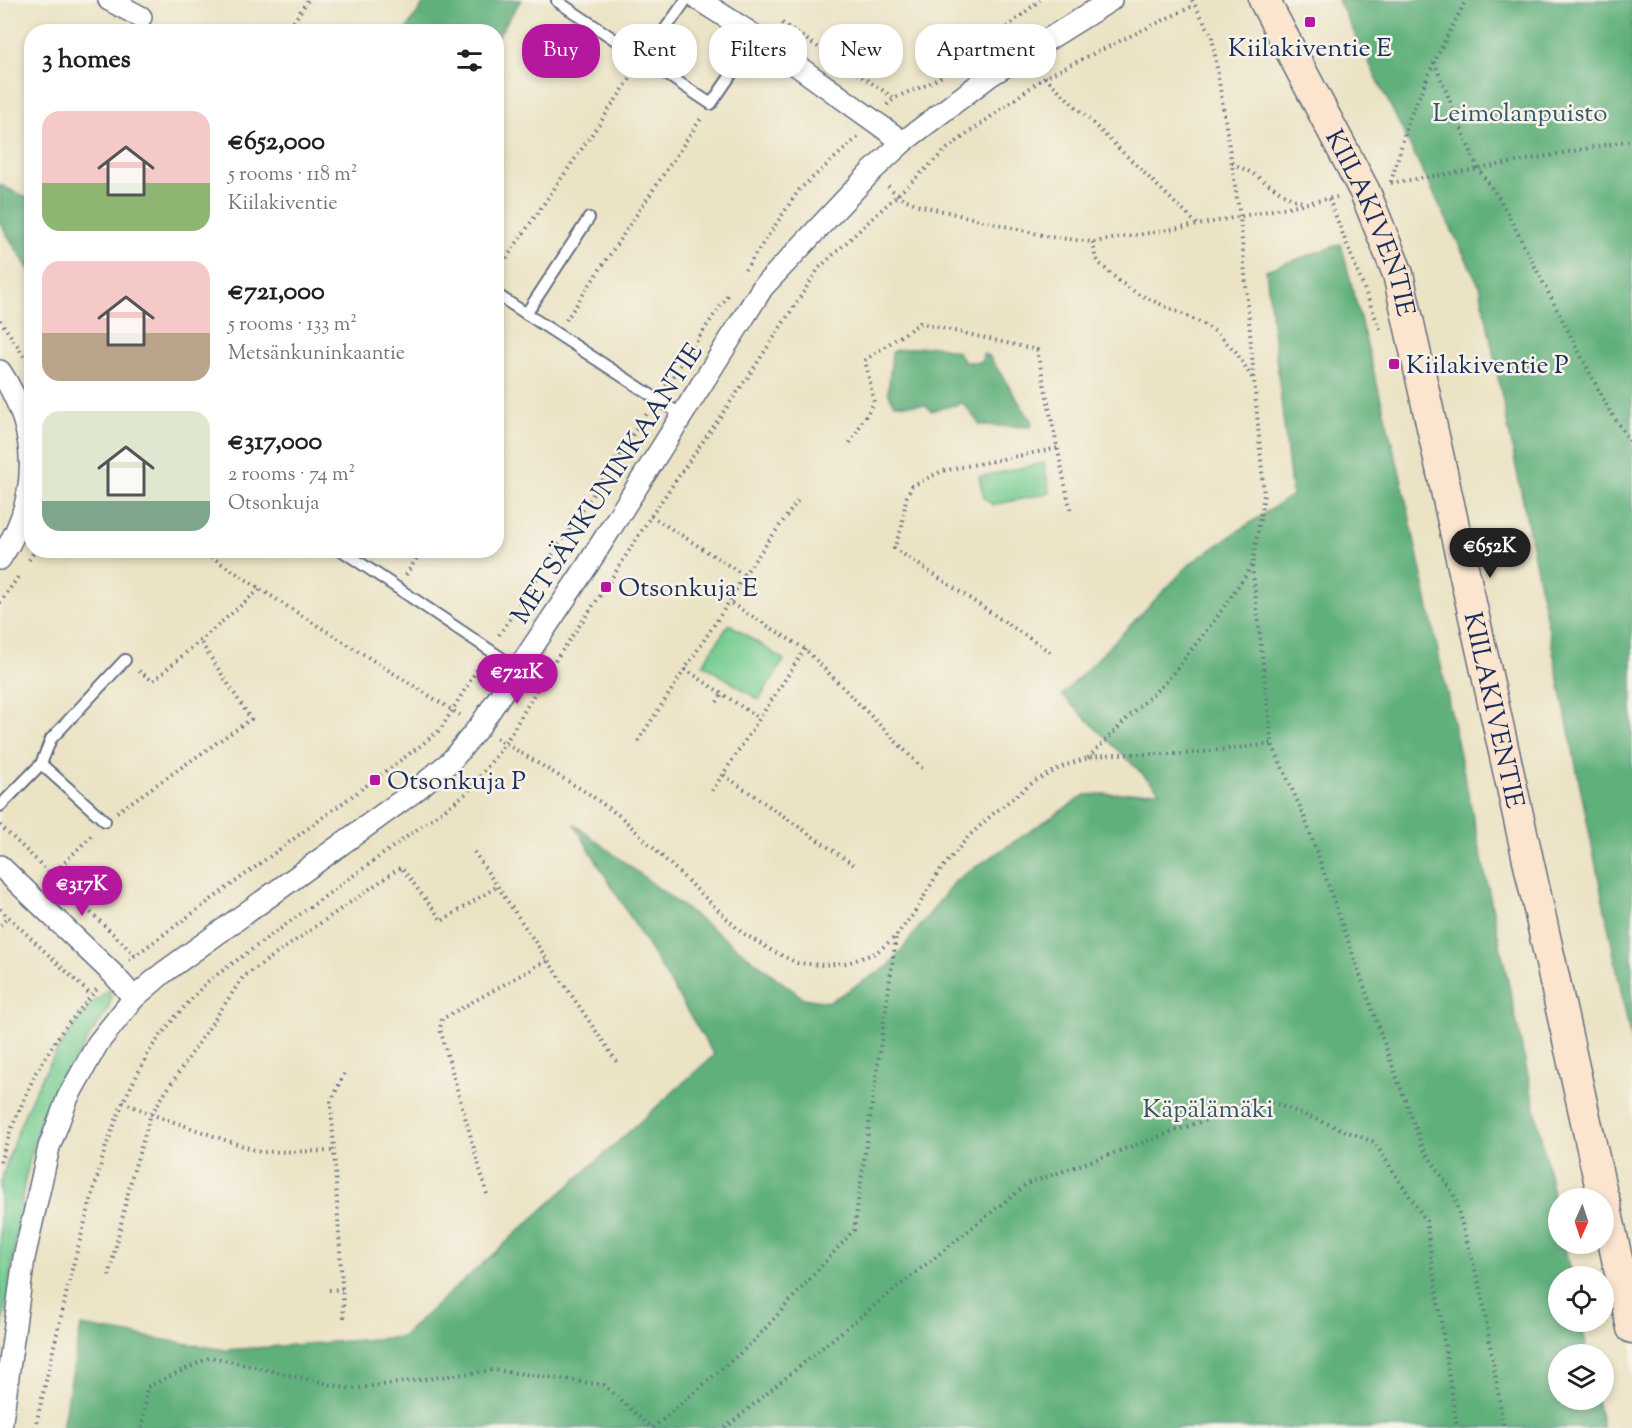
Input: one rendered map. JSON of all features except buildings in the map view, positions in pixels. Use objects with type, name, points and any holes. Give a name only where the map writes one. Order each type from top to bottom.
[{"type":"street","points":[[109,0],[141,17]]},
{"type":"street","points":[[699,0],[736,24]]},
{"type":"street","name":"METSÄNKUNINKAANTIE","points":[[1,1428],[24,1258],[49,1147],[68,1096],[98,1042],[134,998],[163,973],[415,790],[451,761],[479,727],[587,566],[763,287],[872,171],[903,142],[991,75],[1111,0]]},
{"type":"street","name":"KIILAKIVENTIE","points":[[1264,0],[1378,187],[1601,1188]]},
{"type":"street","points":[[807,73],[903,142]]},
{"type":"street","points":[[0,370],[12,389],[24,424]]},
{"type":"street","points":[[0,559],[20,522],[24,508]]},
{"type":"street","points":[[0,866],[113,974],[134,998]]},
{"type":"street","name":"KIILAKIVENTIE","points":[[1614,1248],[1632,1328]]},
{"type":"lane","points":[[669,24],[686,0]]},
{"type":"lane","points":[[557,1],[612,38]]},
{"type":"lane","points":[[672,78],[711,104],[729,78]]},
{"type":"lane","points":[[526,314],[589,218]]},
{"type":"lane","points":[[504,299],[683,416]]},
{"type":"lane","points":[[353,558],[518,669]]},
{"type":"lane","points":[[0,806],[41,764],[51,739],[125,660]]},
{"type":"lane","points":[[41,764],[105,821]]},
{"type":"path","points":[[292,24],[308,0]]},
{"type":"path","points":[[741,276],[799,190],[851,144],[894,98],[931,83],[1040,0]]},
{"type":"path","points":[[1192,0],[1212,36],[1240,217],[1264,495],[1252,565],[1272,744],[1304,816],[1423,1148],[1453,1193],[1481,1290],[1504,1428]]},
{"type":"path","points":[[1378,187],[1434,62],[1467,0]]},
{"type":"path","points":[[776,20],[894,98]]},
{"type":"path","points":[[1434,62],[1478,170],[1501,201],[1610,410],[1632,444]]},
{"type":"path","points":[[504,261],[631,78]]},
{"type":"path","points":[[1047,78],[1198,225]]},
{"type":"path","points":[[557,334],[711,104]]},
{"type":"path","points":[[872,171],[898,196],[918,205],[1050,237],[1093,242],[1198,225],[1378,187],[1632,140]]},
{"type":"path","points":[[1232,163],[1290,198],[1306,203]]},
{"type":"path","points":[[1329,199],[1381,331]]},
{"type":"path","points":[[1093,242],[1095,256],[1099,263],[1119,281],[1138,294],[1202,323],[1216,332],[1236,352],[1255,384]]},
{"type":"path","points":[[0,1162],[36,1071],[62,1031],[90,995],[135,955],[440,730],[489,650],[734,285]]},
{"type":"path","points":[[0,320],[24,356]]},
{"type":"path","points":[[850,443],[874,402],[865,360],[920,323],[1036,350],[1071,513]]},
{"type":"path","points":[[1050,652],[894,548],[902,527],[906,498],[912,486],[942,471],[1058,448]]},
{"type":"path","points":[[638,741],[729,602],[744,575],[799,499]]},
{"type":"path","points":[[651,516],[744,575]]},
{"type":"path","points":[[213,558],[589,794],[621,818],[741,932],[796,963],[823,965],[847,963],[876,953],[896,936],[915,912],[936,876],[968,837],[988,818],[1035,782],[1066,765],[1111,754],[1184,754],[1272,744]]},
{"type":"path","points":[[397,588],[417,558]]},
{"type":"path","points":[[1088,758],[1167,681],[1217,617],[1252,565]]},
{"type":"path","points":[[125,660],[153,681],[260,589]]},
{"type":"path","points":[[729,602],[805,649],[925,771]]},
{"type":"path","points":[[52,876],[105,821],[251,719],[200,641]]},
{"type":"path","points":[[712,791],[805,649]]},
{"type":"path","points":[[685,669],[760,719]]},
{"type":"path","points":[[717,702],[722,694]]},
{"type":"path","points":[[723,775],[854,865]]},
{"type":"path","points":[[0,825],[135,955]]},
{"type":"path","points":[[474,852],[616,1062]]},
{"type":"path","points":[[109,1276],[132,1176],[151,1114],[243,977],[401,867],[442,921],[498,886]]},
{"type":"path","points":[[0,909],[90,995]]},
{"type":"path","points":[[0,925],[9,917]]},
{"type":"path","points":[[142,1428],[147,1387],[211,1356],[351,1389],[494,1370],[604,1385],[652,1428],[753,1342],[854,1230],[896,936]]},
{"type":"path","points":[[486,1194],[440,1029],[442,1019],[548,960]]},
{"type":"path","points":[[344,1318],[331,1102],[345,1072]]},
{"type":"path","points":[[725,1428],[1027,1184],[1264,1099],[1374,1142],[1426,1221],[1457,1428]]},
{"type":"path","points":[[123,1102],[260,1152],[334,1151]]},
{"type":"path","points":[[329,1290],[342,1289]]},
{"type":"green space","points":[[426,0],[521,0],[504,26],[504,24],[410,24]]},
{"type":"green space","name":"Leimolanpuisto","points":[[1338,0],[1632,0],[1632,1045],[1480,287]]},
{"type":"green space","points":[[0,185],[24,197],[24,262],[0,223]]},
{"type":"green space","name":"Käpälämäki","points":[[1341,244],[1402,482],[1552,1188],[1548,1188],[1548,1254],[1566,1254],[1569,1266],[1548,1266],[1548,1332],[1583,1332],[1586,1344],[1548,1344],[1548,1410],[1599,1410],[1603,1428],[62,1428],[81,1326],[226,1350],[401,1337],[714,1055],[574,824],[803,998],[829,1002],[889,966],[956,880],[1085,795],[1160,791],[1062,695],[1192,562],[1292,495],[1266,270]]},
{"type":"green space","points":[[935,346],[956,351],[965,362],[982,362],[983,354],[989,356],[1032,422],[1031,427],[980,425],[963,403],[931,411],[926,405],[894,404],[888,392],[892,353],[896,350]]},
{"type":"green space","points":[[1044,463],[1050,493],[993,505],[984,498],[979,477]]},
{"type":"green space","points":[[729,624],[784,660],[759,700],[703,664]]},
{"type":"green space","points":[[109,990],[111,997],[108,1010],[56,1092],[34,1144],[25,1179],[0,1344],[0,1186],[6,1164],[31,1100],[52,1060],[85,1011]]},
{"type":"place","name":"Kiilakiventie E","points":[[1310,22]]},
{"type":"place","name":"Kiilakiventie P","points":[[1394,364]]},
{"type":"place","name":"Otsonkuja E","points":[[606,587]]},
{"type":"place","name":"Otsonkuja P","points":[[375,780]]}]
